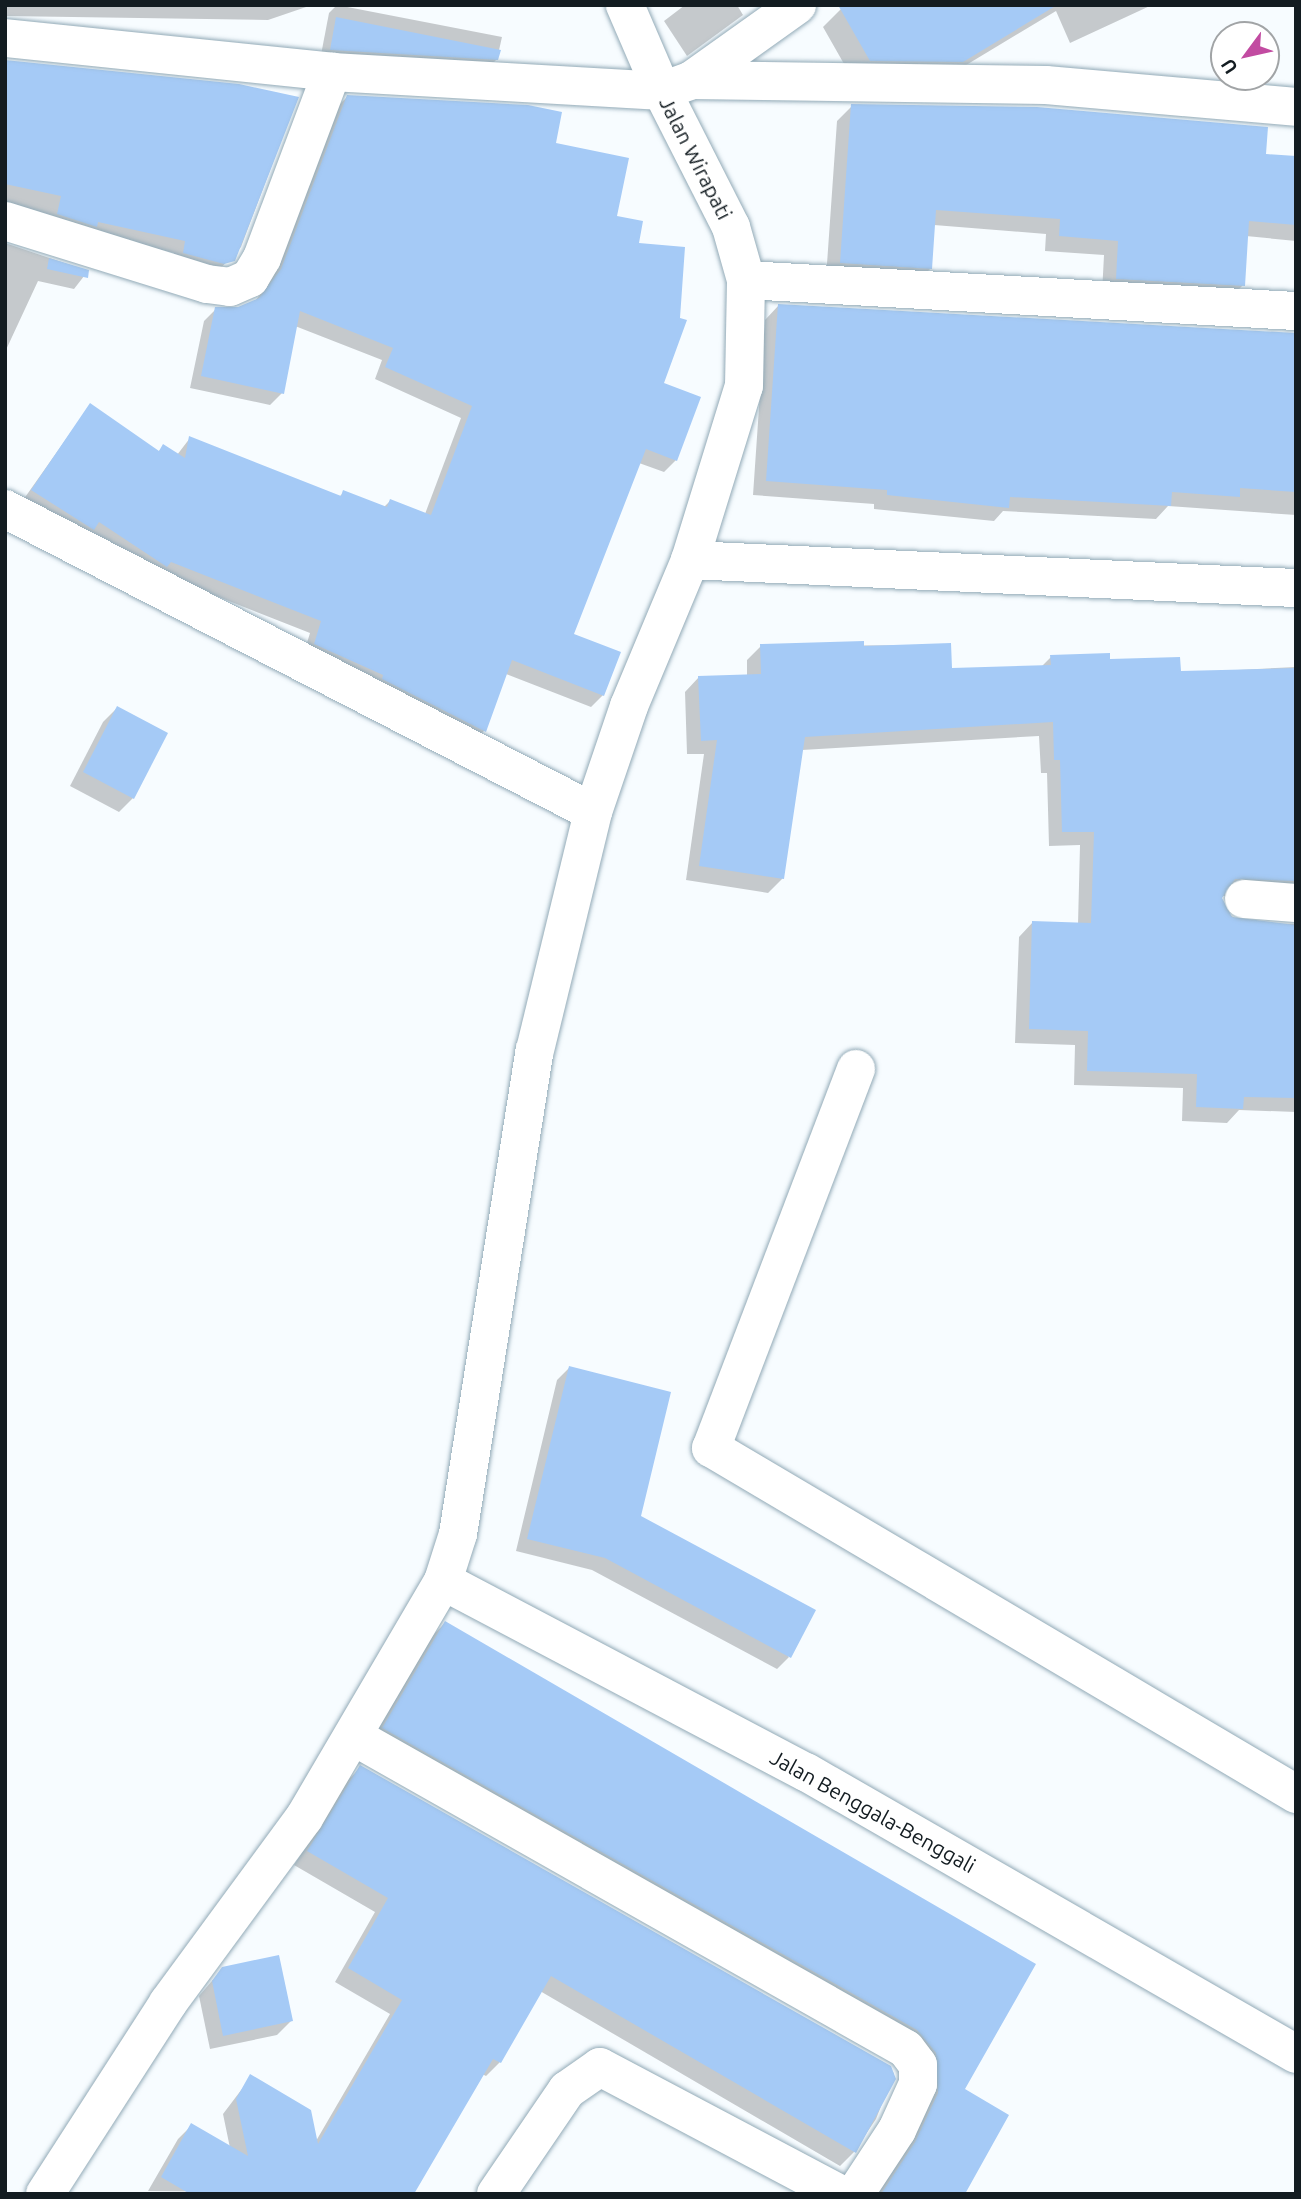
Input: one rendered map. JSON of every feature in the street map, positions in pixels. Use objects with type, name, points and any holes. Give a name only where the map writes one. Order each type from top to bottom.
[{"type":"street","name":"Jalan Wirapati","points":[[45,2194],[168,2003],[304,1818],[443,1581],[467,1488],[535,1051],[593,813],[629,706],[690,560],[744,386],[746,279],[677,86],[625,5]]},
{"type":"street","points":[[677,86],[797,5]]},
{"type":"street","points":[[5,38],[332,72],[677,86],[1046,85],[1296,107]]},
{"type":"street","points":[[5,221],[207,284],[230,287],[250,278],[262,258],[332,72]]},
{"type":"street","points":[[746,279],[1296,311]]},
{"type":"street","points":[[5,509],[593,813]]},
{"type":"street","points":[[690,560],[1296,589]]},
{"type":"street","points":[[1244,899],[1296,903]]},
{"type":"street","points":[[856,1069],[711,1448],[1296,1794]]},
{"type":"street","name":"Jalan Benggala-Benggali","points":[[443,1581],[806,1772],[1296,2054]]},
{"type":"street","points":[[353,1736],[906,2049],[918,2065],[918,2084],[897,2130],[855,2194]]},
{"type":"street","points":[[496,2194],[567,2090],[600,2067],[840,2194]]},
{"type":"building","points":[[838,5],[1057,5],[963,62],[870,61]]},
{"type":"building","points":[[336,17],[501,50],[498,60],[330,50]]},
{"type":"building","points":[[5,60],[239,84],[299,97],[235,261],[224,264],[183,253],[185,241],[98,222],[97,227],[57,214],[61,196],[5,184]]},
{"type":"building","points":[[347,95],[528,105],[562,112],[556,143],[629,158],[617,216],[643,221],[639,243],[685,247],[680,318],[687,320],[664,383],[701,397],[677,461],[646,449],[574,634],[621,652],[604,696],[512,660],[486,732],[382,679],[383,675],[314,644],[321,621],[171,562],[167,567],[99,522],[94,530],[31,490],[90,403],[159,451],[163,444],[185,458],[189,436],[341,496],[343,490],[387,507],[390,499],[431,515],[472,406],[385,367],[393,348],[300,311],[284,394],[201,376],[215,307],[238,307],[259,298],[281,269]]},
{"type":"building","points":[[851,104],[1037,107],[1268,127],[1266,154],[1296,156],[1296,225],[1249,221],[1245,286],[1116,279],[1118,241],[1059,236],[1060,219],[936,210],[932,269],[840,263]]},
{"type":"building","points":[[49,258],[89,270],[88,278],[47,269]]},
{"type":"building","points":[[778,304],[1296,333],[1296,492],[1240,488],[1240,497],[1172,492],[1171,506],[1010,497],[1009,508],[887,495],[887,490],[766,481]]},
{"type":"building","points":[[864,641],[864,646],[951,643],[952,668],[1051,665],[1050,655],[1110,653],[1110,659],[1180,657],[1181,671],[1296,668],[1296,881],[1235,879],[1222,898],[1232,917],[1296,925],[1296,1098],[1244,1097],[1243,1109],[1196,1107],[1197,1074],[1087,1071],[1088,1031],[1029,1029],[1032,921],[1091,923],[1094,832],[1062,832],[1060,760],[1054,760],[1053,722],[805,737],[784,879],[699,866],[717,740],[701,741],[698,676],[761,674],[760,644]]},
{"type":"building","points":[[117,706],[168,733],[134,799],[83,772]]},
{"type":"building","points":[[569,1366],[671,1392],[641,1516],[816,1610],[791,1658],[605,1558],[527,1539]]},
{"type":"building","points":[[445,1621],[1036,1964],[965,2089],[1009,2115],[965,2194],[881,2194],[915,2142],[938,2093],[936,2053],[917,2030],[382,1728]]},
{"type":"building","points":[[360,1765],[891,2066],[896,2079],[856,2153],[551,1976],[501,2063],[493,2059],[414,2194],[190,2194],[161,2177],[191,2123],[248,2156],[236,2099],[250,2074],[311,2110],[318,2144],[402,2000],[348,1968],[388,1898],[307,1851]]},
{"type":"building","points":[[279,1955],[293,2021],[223,2036],[212,1981],[222,1967]]}]
